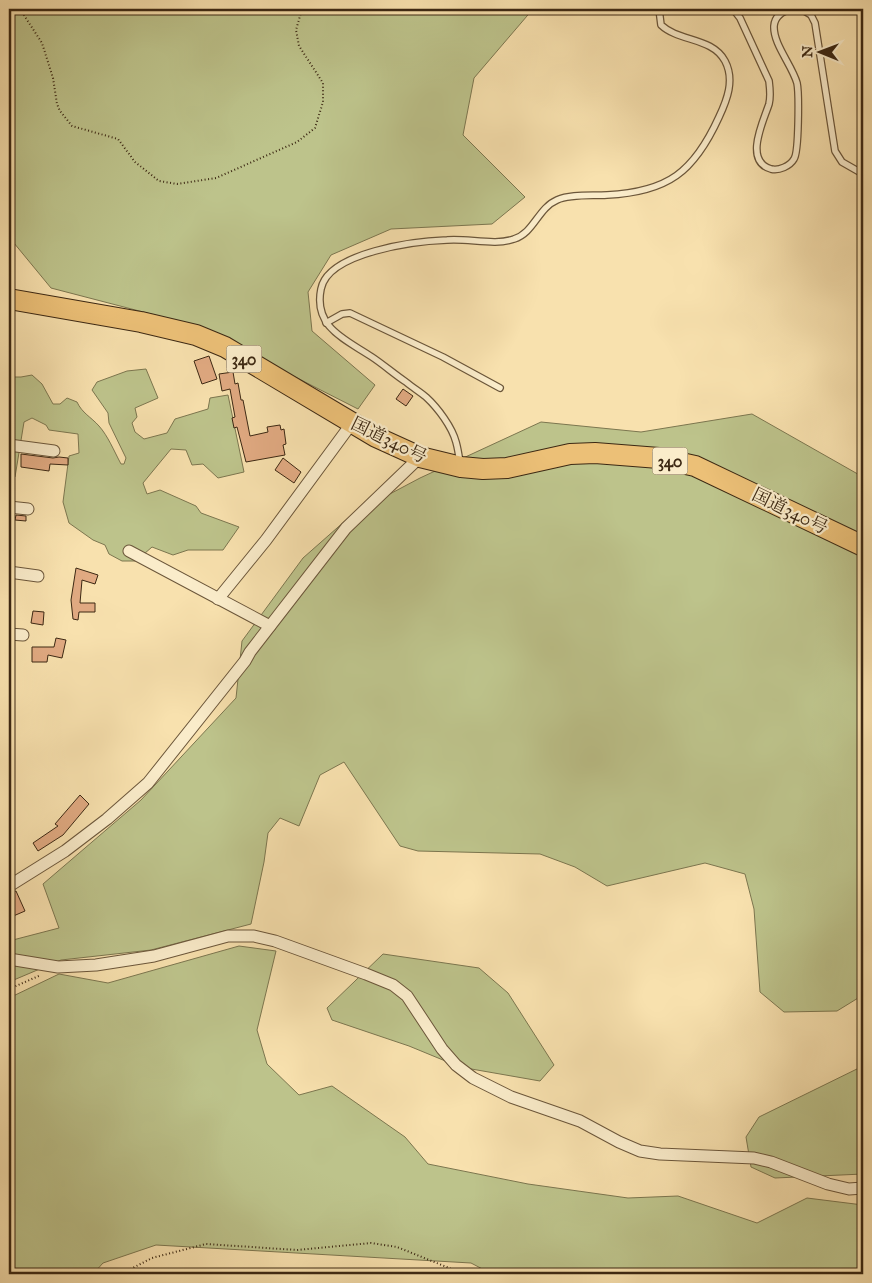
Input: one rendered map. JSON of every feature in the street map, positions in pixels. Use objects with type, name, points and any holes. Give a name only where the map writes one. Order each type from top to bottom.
[{"type":"highway","name":"国道340号","points":[[9,299],[141,322],[196,335],[225,347],[352,423],[398,448],[420,457],[461,467],[483,469],[507,468],[570,454],[595,453],[659,458],[695,466],[863,546]]},
{"type":"street","points":[[218,599],[266,540],[352,423]]},
{"type":"street","points":[[9,445],[54,451]]},
{"type":"street","points":[[9,886],[65,851],[107,819],[148,783],[346,528],[420,457]]},
{"type":"street","points":[[9,507],[28,509]]},
{"type":"street","points":[[129,551],[270,626]]},
{"type":"street","points":[[9,572],[38,576]]},
{"type":"street","points":[[9,634],[23,635]]},
{"type":"street","points":[[9,959],[58,968],[96,965],[154,956],[228,936],[254,936],[275,941],[392,985],[407,996],[442,1048],[456,1065],[473,1078],[511,1097],[580,1121],[640,1151],[660,1154],[754,1158],[771,1162],[828,1184],[849,1189],[863,1188]]},
{"type":"lane","points":[[461,467],[456,440],[445,420],[427,398],[373,357],[338,336],[326,324],[320,307],[320,290],[325,279],[334,270],[352,259],[374,251],[448,240],[504,242],[516,239],[525,233],[549,204],[558,199],[622,194],[645,190],[665,183],[682,172],[698,155],[708,140],[726,102],[730,72],[724,59],[714,48],[668,32],[661,25],[659,9]]},
{"type":"lane","points":[[733,9],[740,18],[769,81],[771,92],[756,143],[758,157],[766,167],[778,169],[789,165],[795,159],[797,148],[797,83],[775,35],[774,26],[775,20],[784,10],[792,9]]},
{"type":"lane","points":[[801,9],[811,15],[814,23],[835,151],[842,162],[863,174]]},
{"type":"lane","points":[[326,324],[342,314],[350,313],[443,357],[500,388]]},
{"type":"path","points":[[20,9],[42,43],[53,78],[57,104],[72,126],[118,139],[135,162],[158,181],[177,184],[216,178],[297,142],[315,128],[322,102],[323,83],[299,46],[296,30],[302,9]]},
{"type":"path","points":[[9,989],[58,968]]},
{"type":"path","points":[[121,1274],[152,1258],[206,1244],[297,1250],[371,1243],[397,1247],[464,1274]]},
{"type":"green space","points":[[9,9],[533,9],[474,78],[463,135],[525,197],[492,224],[391,229],[331,255],[308,292],[312,331],[375,385],[358,409],[193,325],[51,288],[9,237]]},
{"type":"green space","points":[[146,369],[158,398],[135,408],[137,417],[132,423],[135,432],[144,439],[167,433],[175,419],[208,409],[210,398],[228,395],[244,472],[218,478],[203,464],[192,465],[186,450],[171,449],[143,483],[147,494],[160,490],[196,506],[201,513],[239,527],[223,550],[188,550],[173,555],[152,547],[136,561],[122,561],[109,554],[105,545],[93,540],[69,523],[63,502],[69,456],[79,453],[78,434],[49,430],[46,425],[32,418],[24,422],[15,477],[9,476],[9,377],[32,375],[42,384],[53,404],[60,404],[67,398],[77,402],[102,430],[121,464],[124,464],[126,458],[109,423],[108,413],[92,390],[97,382],[127,371]]},
{"type":"green space","points":[[752,414],[863,477],[863,995],[837,1011],[784,1012],[760,992],[754,909],[745,874],[705,863],[607,886],[575,867],[540,854],[418,851],[400,846],[344,762],[320,775],[299,826],[280,818],[268,833],[251,924],[151,950],[61,960],[9,982],[9,941],[59,928],[43,884],[141,800],[236,698],[242,641],[303,558],[354,513],[420,478],[541,422],[641,432]]},
{"type":"green space","points":[[239,946],[276,951],[257,1030],[267,1064],[299,1095],[332,1086],[405,1137],[428,1164],[528,1184],[628,1198],[678,1196],[757,1223],[807,1198],[863,1205],[863,1274],[492,1274],[471,1263],[156,1245],[103,1263],[93,1274],[9,1274],[9,998],[59,974],[108,983]]},
{"type":"green space","points":[[383,954],[479,968],[508,993],[554,1065],[540,1081],[460,1067],[409,1046],[332,1020],[327,1008]]},
{"type":"green space","points":[[863,1066],[863,1174],[775,1178],[751,1167],[746,1137],[759,1117]]},
{"type":"building","points":[[209,356],[217,379],[202,384],[194,361]]},
{"type":"building","points":[[233,372],[235,384],[238,383],[241,400],[243,400],[250,436],[268,432],[267,427],[280,425],[281,430],[284,429],[286,444],[283,445],[285,455],[246,462],[237,427],[234,428],[232,418],[235,417],[230,389],[222,391],[219,374]]},
{"type":"building","points":[[403,389],[413,396],[406,406],[396,399]]},
{"type":"building","points":[[21,454],[68,458],[68,465],[50,464],[49,471],[21,467]]},
{"type":"building","points":[[283,458],[301,472],[294,483],[275,470]]},
{"type":"building","points":[[16,515],[26,516],[26,521],[15,520]]},
{"type":"building","points":[[76,568],[98,575],[95,584],[82,580],[80,603],[95,603],[95,612],[79,612],[78,620],[73,619],[71,600]]},
{"type":"building","points":[[33,611],[44,612],[43,625],[31,623]]},
{"type":"building","points":[[56,638],[66,640],[62,658],[48,655],[47,662],[32,662],[32,647],[54,647]]},
{"type":"building","points":[[80,795],[89,804],[63,835],[38,851],[33,843],[58,826],[55,824]]},
{"type":"building","points":[[16,891],[25,911],[11,917],[9,913],[9,894]]}]
